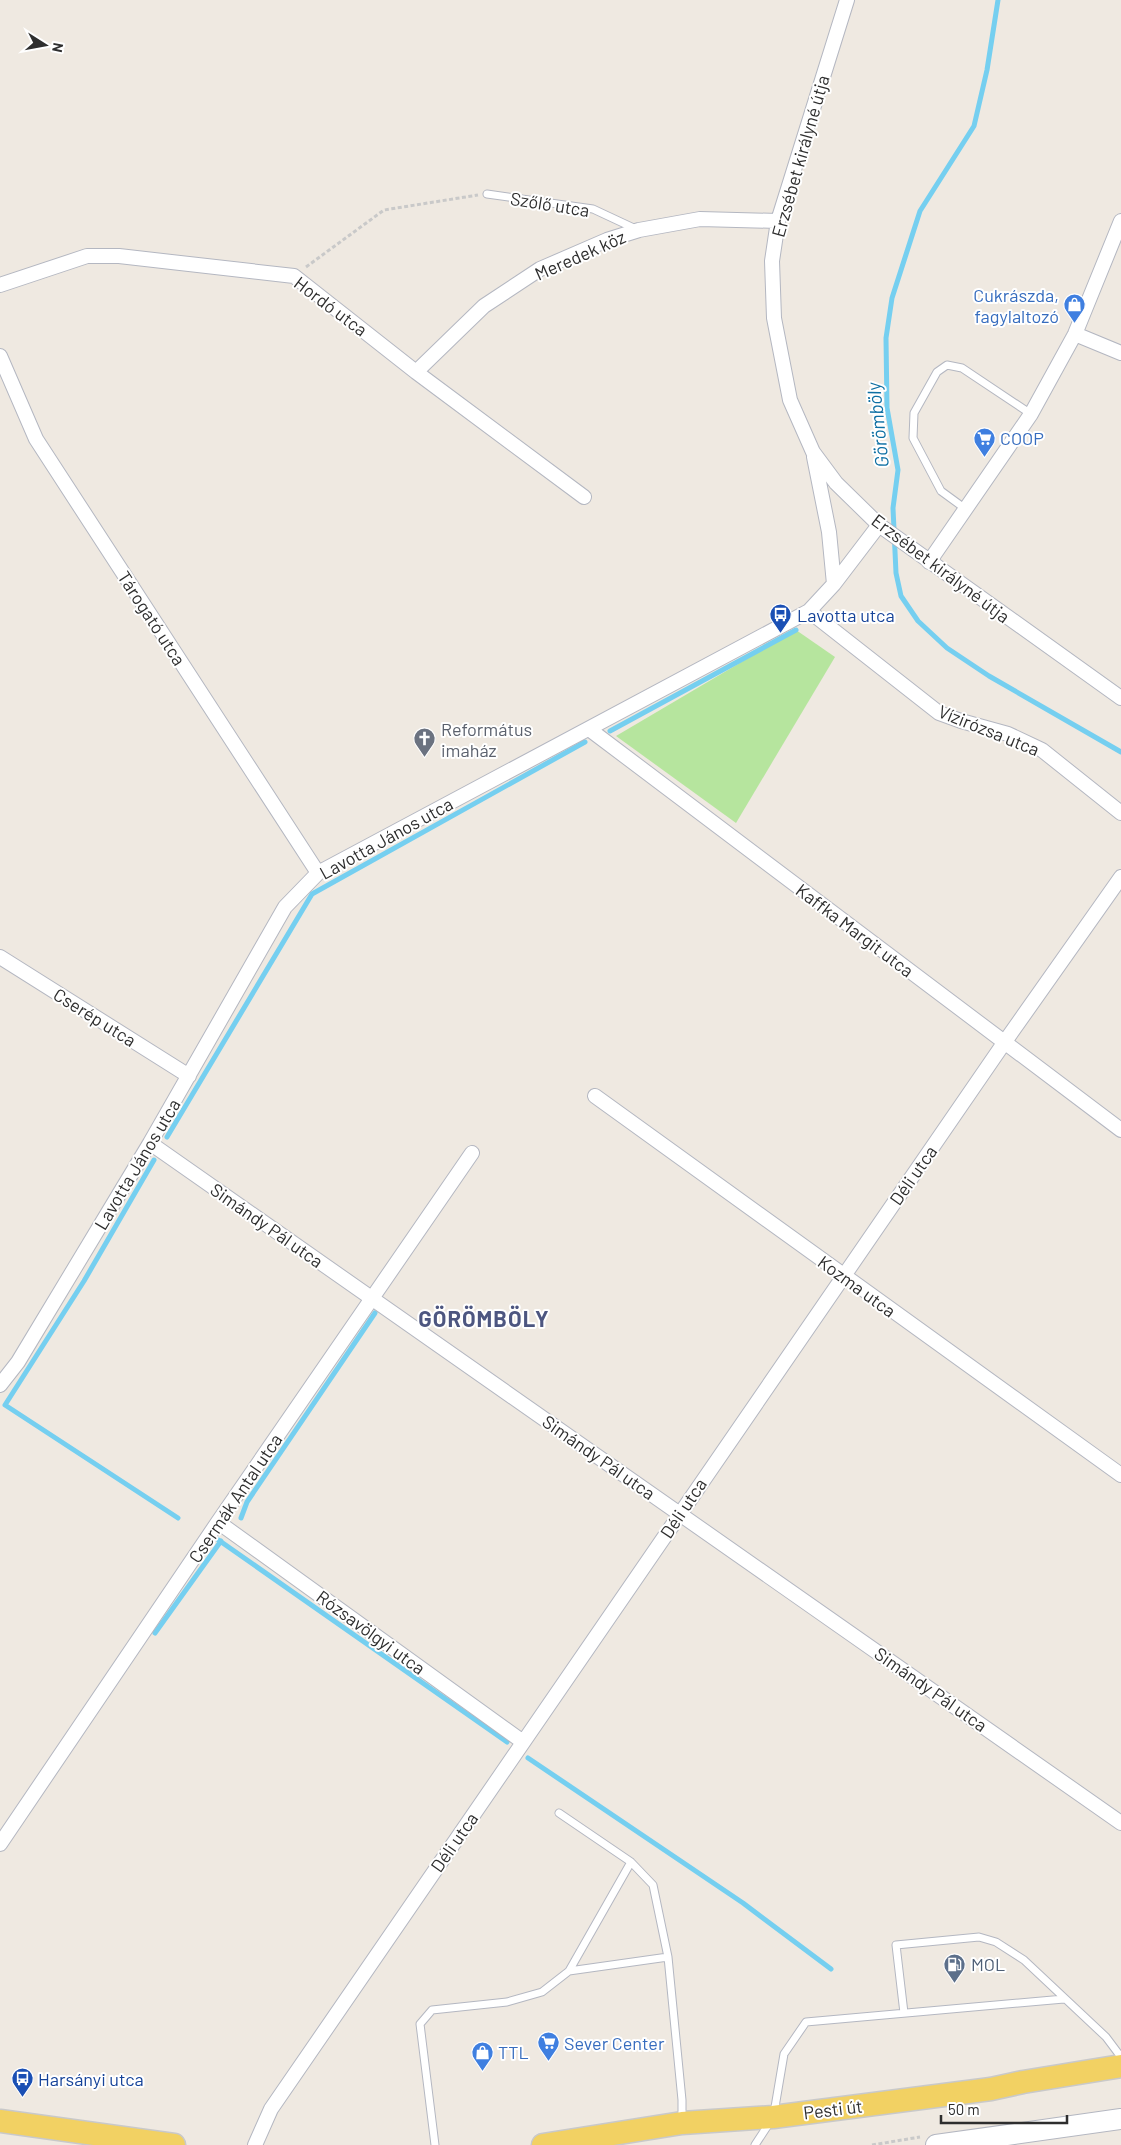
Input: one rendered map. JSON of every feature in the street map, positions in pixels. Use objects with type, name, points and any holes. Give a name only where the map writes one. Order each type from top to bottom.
[{"type":"main road","name":"Pesti út","points":[[544,2145],[632,2130],[773,2117],[991,2089],[1121,2066]]},
{"type":"main road","points":[[0,2121],[174,2145]]},
{"type":"street","name":"Erzsébet királyné útja","points":[[847,0],[778,221],[772,261],[774,318],[790,400],[813,452],[836,483],[881,527],[1121,698]]},
{"type":"street","name":"Meredek köz","points":[[416,372],[484,306],[540,269],[607,240],[639,230],[700,219],[778,221]]},
{"type":"street","points":[[929,562],[967,510],[1031,414],[1076,334],[1121,221]]},
{"type":"street","name":"Hordó utca","points":[[0,285],[87,256],[119,256],[294,276],[416,372],[584,497]]},
{"type":"street","points":[[1076,334],[1121,353]]},
{"type":"street","name":"Tárogató utca","points":[[0,356],[36,439],[318,873]]},
{"type":"street","points":[[813,452],[830,532],[834,584]]},
{"type":"street","name":"Lavotta János utca","points":[[0,1385],[18,1362],[150,1143],[286,906],[318,873],[809,611],[881,527]]},
{"type":"street","name":"Vízirózsa utca","points":[[809,611],[939,713],[1008,734],[1042,750],[1121,813]]},
{"type":"street","name":"Kaffka Margit utca","points":[[589,729],[1121,1130]]},
{"type":"street","name":"Déli utca","points":[[255,2145],[271,2109],[843,1276],[1121,877]]},
{"type":"street","name":"Cserép utca","points":[[0,957],[189,1076]]},
{"type":"street","name":"Kozma utca","points":[[595,1096],[1121,1476]]},
{"type":"street","name":"Simándy Pál utca","points":[[150,1143],[1121,1823]]},
{"type":"street","name":"Csermák Antal utca","points":[[0,1844],[218,1522],[472,1153]]},
{"type":"street","name":"Rózsavölgyi utca","points":[[218,1522],[524,1742]]},
{"type":"street","points":[[936,2145],[1019,2136],[1121,2119]]},
{"type":"lane","name":"Szőlő utca","points":[[487,194],[593,209],[639,230]]},
{"type":"lane","points":[[967,510],[941,491],[913,438],[914,413],[938,372],[947,366],[962,368],[1031,414]]},
{"type":"lane","points":[[559,1813],[631,1862],[653,1885],[668,1957],[682,2100],[682,2124]]},
{"type":"lane","points":[[434,2145],[420,2024],[432,2010],[507,2002],[542,1992],[569,1972],[631,1862]]},
{"type":"lane","points":[[904,2013],[896,1945],[979,1937],[996,1942],[1024,1960],[1106,2037],[1121,2057]]},
{"type":"lane","points":[[569,1972],[668,1957]]},
{"type":"lane","points":[[755,2145],[773,2117],[784,2054],[806,2022],[1064,1999]]},
{"type":"path","points":[[294,276],[384,210],[487,194]]},
{"type":"green space","points":[[796,630],[835,657],[736,823],[616,736]]},
{"type":"waterway","name":"Görömböly","points":[[998,0],[987,70],[974,126],[920,211],[892,298],[886,338],[887,408],[898,470],[893,508],[896,573],[901,596],[918,621],[947,648],[989,676],[1121,752]]},
{"type":"waterway","points":[[610,731],[796,630]]},
{"type":"waterway","points":[[167,1137],[312,894],[585,742]]},
{"type":"waterway","points":[[154,1160],[84,1281],[5,1405],[178,1518]]},
{"type":"waterway","points":[[241,1518],[247,1502],[375,1313]]},
{"type":"waterway","points":[[217,1539],[507,1742]]},
{"type":"waterway","points":[[155,1633],[221,1541]]},
{"type":"waterway","points":[[528,1758],[743,1903],[831,1969]]},
{"type":"place","name":"Cukrászda, fagylaltozó","points":[[1075,324]]},
{"type":"place","name":"COOP","points":[[984,457]]},
{"type":"place","name":"Lavotta utca","points":[[781,634]]},
{"type":"place","name":"Református imaház","points":[[425,758]]},
{"type":"place","name":"MOL","points":[[955,1983]]},
{"type":"place","name":"Sever Center","points":[[548,2062]]},
{"type":"place","name":"TTL","points":[[482,2071]]},
{"type":"place","name":"Harsányi utca","points":[[22,2098]]},
{"type":"district","name":"GÖRÖMBÖLY","points":[[484,1318]]}]
